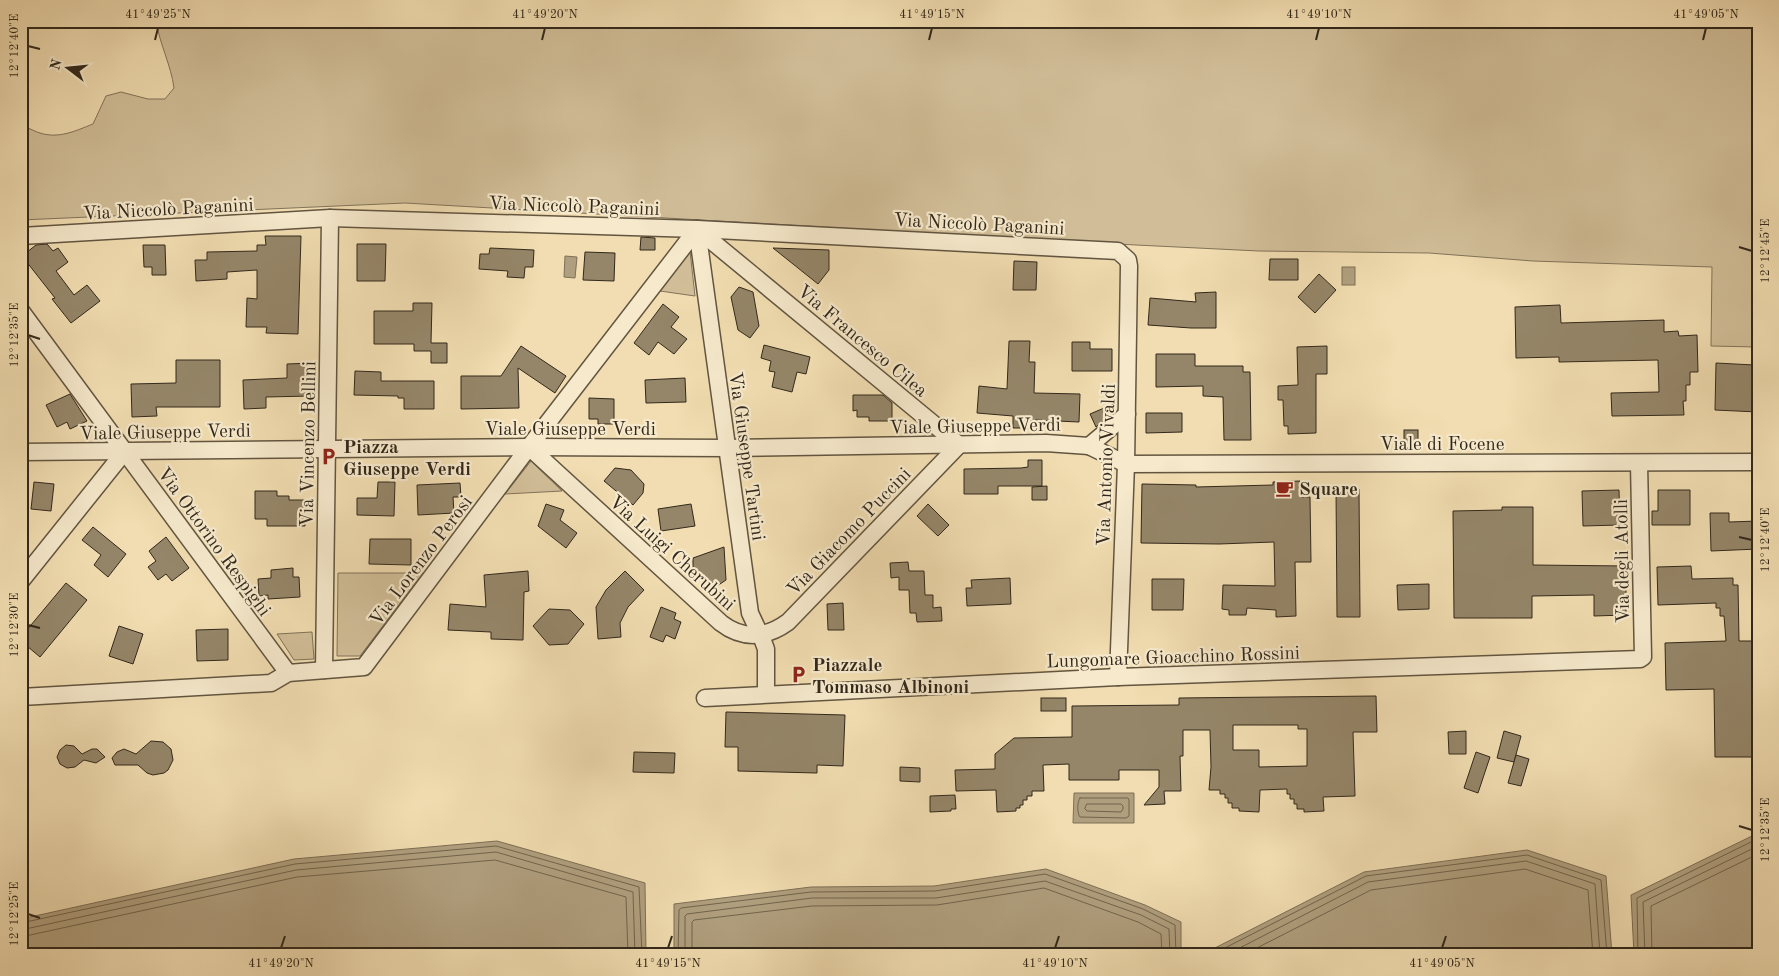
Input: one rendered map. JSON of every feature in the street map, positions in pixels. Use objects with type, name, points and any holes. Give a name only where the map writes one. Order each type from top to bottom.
[{"type":"street","name":"Via Niccolò Paganini","points":[[21,236],[330,218],[697,229],[1110,249],[1124,255]]},
{"type":"street","name":"Via Vincenzo Bellini","points":[[324,670],[330,218]]},
{"type":"street","name":"Via Francesco Cilea","points":[[697,229],[959,445]]},
{"type":"street","name":"Via Giuseppe Tartini","points":[[697,229],[750,613],[760,634]]},
{"type":"street","name":"Via Lorenzo Perosi","points":[[324,670],[364,667],[528,448],[697,229]]},
{"type":"street","name":"Via Antonio Vivaldi","points":[[1118,677],[1127,414],[1129,266],[1128,260],[1124,255]]},
{"type":"street","name":"Via Ottorino Respighi","points":[[21,311],[288,673]]},
{"type":"street","points":[[1126,464],[1089,446],[1127,414]]},
{"type":"street","name":"Viale Giuseppe Verdi","points":[[21,452],[727,448],[1046,442],[1089,446]]},
{"type":"street","name":"Via Giacomo Puccini","points":[[760,634],[774,630],[788,622],[959,445]]},
{"type":"street","name":"Via Luigi Cherubini","points":[[528,448],[728,628],[743,635],[760,634]]},
{"type":"street","points":[[21,581],[124,451]]},
{"type":"street","name":"Viale di Focene","points":[[1126,464],[1758,462]]},
{"type":"street","name":"Via degli Atolli","points":[[1639,463],[1642,658]]},
{"type":"street","points":[[760,634],[766,649],[766,694]]},
{"type":"street","name":"Lungomare Gioacchino Rossini","points":[[705,698],[1118,677],[1642,658]]},
{"type":"street","points":[[21,697],[271,683],[288,673],[324,670]]},
{"type":"shaded area","points":[[156,21],[1758,21],[1758,347],[1711,346],[1712,267],[1533,261],[1429,253],[1259,251],[1136,245],[405,203],[21,220],[21,127],[47,135],[60,135],[93,124],[106,96],[121,92],[148,99],[165,99],[174,88]]},
{"type":"shaded area","points":[[690,251],[695,296],[660,291]]},
{"type":"shaded area","points":[[531,461],[562,491],[505,494]]},
{"type":"shaded area","points":[[338,573],[423,573],[360,656],[337,656]]},
{"type":"shaded area","points":[[312,632],[314,659],[294,660],[277,634]]},
{"type":"water","points":[[565,256],[577,257],[575,278],[564,277]]},
{"type":"water","points":[[1342,267],[1355,267],[1355,285],[1342,285]]},
{"type":"water","points":[[1074,793],[1134,793],[1134,823],[1073,823]]},
{"type":"water","points":[[1758,835],[1758,955],[1634,955],[1631,895],[1752,836]]},
{"type":"water","points":[[497,841],[645,883],[646,955],[21,955],[21,919],[294,859]]},
{"type":"water","points":[[1527,850],[1606,876],[1612,955],[1211,955],[1211,950],[1364,872]]},
{"type":"water","points":[[1046,869],[1145,905],[1181,922],[1181,955],[674,955],[674,904],[811,887],[934,886]]},
{"type":"building","points":[[265,236],[301,236],[298,334],[266,333],[267,327],[246,327],[247,298],[257,299],[257,270],[227,272],[227,279],[196,281],[195,260],[207,260],[207,252],[257,251],[257,245],[266,245]]},
{"type":"building","points":[[641,237],[655,238],[655,250],[640,250]]},
{"type":"building","points":[[47,244],[53,251],[58,248],[68,262],[56,271],[74,295],[87,285],[100,301],[71,323],[52,299],[55,298],[22,256],[36,245]]},
{"type":"building","points":[[357,244],[386,244],[385,281],[357,281]]},
{"type":"building","points":[[143,245],[165,245],[166,275],[152,275],[152,267],[144,267]]},
{"type":"building","points":[[490,248],[534,250],[533,267],[525,267],[524,278],[507,277],[508,271],[479,269],[480,254],[489,254]]},
{"type":"building","points":[[773,248],[829,250],[829,270],[818,284]]},
{"type":"building","points":[[585,252],[615,253],[614,281],[583,280]]},
{"type":"building","points":[[1270,259],[1298,259],[1298,280],[1269,280]]},
{"type":"building","points":[[1014,261],[1037,262],[1036,290],[1013,290]]},
{"type":"building","points":[[1319,274],[1336,290],[1315,313],[1298,297]]},
{"type":"building","points":[[739,287],[753,292],[759,326],[750,338],[738,330],[731,297]]},
{"type":"building","points":[[1216,292],[1216,328],[1148,325],[1150,298],[1196,302],[1195,293]]},
{"type":"building","points":[[413,303],[432,303],[431,343],[447,343],[447,363],[431,363],[431,351],[414,351],[414,344],[374,344],[374,311],[413,311]]},
{"type":"building","points":[[663,304],[679,317],[671,327],[687,339],[674,354],[658,342],[649,355],[634,343]]},
{"type":"building","points":[[1560,305],[1561,323],[1664,320],[1664,332],[1678,331],[1679,336],[1697,335],[1698,372],[1690,372],[1690,385],[1686,385],[1686,401],[1683,401],[1684,415],[1612,416],[1611,393],[1659,392],[1658,360],[1559,362],[1559,357],[1516,358],[1515,307]]},
{"type":"building","points":[[1009,341],[1030,341],[1029,362],[1035,362],[1034,393],[1080,394],[1079,422],[1035,420],[1035,428],[1013,428],[1013,416],[977,413],[979,386],[1007,389]]},
{"type":"building","points":[[1072,342],[1090,342],[1090,349],[1112,349],[1112,371],[1072,371]]},
{"type":"building","points":[[764,345],[810,357],[806,374],[797,372],[792,392],[772,387],[775,372],[769,371],[771,361],[761,358]]},
{"type":"building","points":[[521,346],[566,376],[555,393],[518,368],[519,408],[461,409],[461,376],[501,376]]},
{"type":"building","points":[[1327,346],[1327,374],[1316,374],[1316,433],[1288,434],[1288,426],[1284,426],[1283,400],[1278,400],[1278,386],[1298,385],[1297,347]]},
{"type":"building","points":[[1156,354],[1195,354],[1195,366],[1243,366],[1243,372],[1250,372],[1251,440],[1224,440],[1223,397],[1203,396],[1203,386],[1156,387]]},
{"type":"building","points":[[176,360],[220,360],[220,407],[156,407],[157,416],[132,417],[131,384],[176,383]]},
{"type":"building","points":[[311,363],[311,396],[266,397],[266,408],[244,409],[243,380],[287,378],[287,364]]},
{"type":"building","points":[[1716,363],[1754,365],[1753,377],[1758,378],[1758,412],[1715,410]]},
{"type":"building","points":[[355,371],[381,372],[381,381],[434,381],[434,409],[404,409],[404,398],[398,398],[398,396],[354,395]]},
{"type":"building","points":[[685,378],[686,402],[646,403],[645,380]]},
{"type":"building","points":[[70,394],[87,421],[70,429],[67,422],[57,427],[46,405]]},
{"type":"building","points":[[853,395],[883,395],[892,403],[892,421],[869,421],[869,417],[857,417],[857,410],[853,411]]},
{"type":"building","points":[[589,398],[614,399],[614,424],[598,424],[598,419],[589,419]]},
{"type":"building","points":[[1109,406],[1112,414],[1096,427],[1090,414]]},
{"type":"building","points":[[1146,413],[1182,413],[1182,432],[1146,433]]},
{"type":"building","points":[[1404,430],[1418,430],[1418,443],[1404,443]]},
{"type":"building","points":[[1028,460],[1042,460],[1042,486],[998,486],[998,494],[964,494],[964,469],[1021,468],[1028,467]]},
{"type":"building","points":[[615,468],[631,470],[644,484],[643,493],[633,505],[604,481]]},
{"type":"building","points":[[1300,481],[1301,497],[1310,497],[1311,562],[1295,562],[1296,616],[1276,617],[1276,610],[1247,608],[1246,615],[1229,615],[1229,610],[1222,609],[1223,585],[1275,586],[1274,542],[1219,544],[1141,543],[1142,484],[1196,485],[1196,487],[1273,485],[1273,482]]},
{"type":"building","points":[[34,482],[54,484],[51,511],[31,509]]},
{"type":"building","points":[[378,482],[395,482],[394,516],[357,515],[357,498],[377,498]]},
{"type":"building","points":[[460,483],[461,497],[453,497],[454,513],[418,515],[417,485]]},
{"type":"building","points":[[1047,486],[1047,500],[1032,500],[1032,487]]},
{"type":"building","points":[[1336,489],[1359,489],[1360,617],[1337,617]]},
{"type":"building","points":[[1619,490],[1620,525],[1583,526],[1582,491]]},
{"type":"building","points":[[1658,490],[1690,490],[1690,525],[1652,525],[1652,511],[1658,511]]},
{"type":"building","points":[[255,491],[277,491],[277,496],[289,496],[289,500],[305,500],[305,526],[267,526],[267,519],[255,519]]},
{"type":"building","points":[[546,504],[564,510],[560,520],[577,533],[566,548],[538,526]]},
{"type":"building","points":[[691,504],[695,526],[661,531],[658,509]]},
{"type":"building","points":[[928,504],[949,525],[938,536],[917,516]]},
{"type":"building","points":[[1502,507],[1533,507],[1533,565],[1626,566],[1626,615],[1594,616],[1594,595],[1532,596],[1532,618],[1454,618],[1453,511],[1502,510]]},
{"type":"building","points":[[1710,513],[1729,513],[1729,522],[1758,521],[1758,549],[1711,551]]},
{"type":"building","points":[[93,527],[126,554],[108,577],[94,565],[101,555],[82,540]]},
{"type":"building","points":[[166,537],[189,568],[172,581],[166,574],[158,580],[148,567],[156,561],[149,551]]},
{"type":"building","points":[[370,539],[411,539],[411,565],[369,564]]},
{"type":"building","points":[[724,547],[726,580],[717,586],[693,568],[693,558]]},
{"type":"building","points":[[908,562],[909,571],[924,571],[925,595],[933,595],[933,608],[941,607],[942,621],[917,622],[916,613],[910,613],[909,590],[899,590],[899,577],[891,578],[890,563]]},
{"type":"building","points":[[1691,566],[1692,579],[1733,578],[1733,585],[1738,585],[1739,641],[1758,641],[1758,757],[1715,757],[1714,689],[1666,690],[1665,643],[1726,641],[1724,616],[1720,616],[1720,608],[1716,608],[1716,603],[1658,605],[1657,567]]},
{"type":"building","points":[[293,568],[293,577],[299,577],[300,597],[268,599],[268,595],[259,596],[258,579],[271,578],[271,570]]},
{"type":"building","points":[[528,571],[529,591],[524,592],[523,640],[491,639],[491,632],[448,630],[450,604],[486,607],[484,575]]},
{"type":"building","points":[[625,571],[644,590],[628,607],[620,623],[621,637],[598,639],[596,607],[606,590]]},
{"type":"building","points":[[1010,578],[1011,604],[967,606],[966,588],[972,588],[971,580]]},
{"type":"building","points":[[1152,579],[1184,579],[1183,610],[1152,610]]},
{"type":"building","points":[[66,583],[87,600],[40,657],[21,641],[21,637]]},
{"type":"building","points":[[1429,584],[1429,609],[1398,610],[1397,585]]},
{"type":"building","points":[[843,603],[844,630],[828,630],[827,604]]},
{"type":"building","points":[[661,607],[676,613],[674,619],[681,622],[675,639],[666,635],[663,642],[650,637]]},
{"type":"building","points":[[549,609],[570,610],[584,624],[568,644],[549,645],[533,626]]},
{"type":"building","points":[[119,626],[143,634],[133,664],[109,656]]},
{"type":"building","points":[[228,629],[228,660],[197,661],[196,630]]},
{"type":"building","points":[[1376,696],[1377,732],[1353,732],[1355,796],[1323,797],[1324,811],[1304,812],[1304,809],[1297,809],[1294,799],[1290,799],[1290,794],[1287,794],[1287,789],[1260,790],[1259,812],[1239,811],[1239,808],[1232,808],[1232,803],[1228,803],[1228,798],[1225,798],[1225,794],[1220,794],[1220,790],[1209,790],[1211,767],[1210,730],[1183,730],[1183,756],[1180,756],[1181,791],[1164,791],[1165,804],[1144,805],[1159,787],[1159,770],[1119,770],[1119,780],[1069,780],[1069,764],[1043,765],[1044,791],[1032,791],[1032,796],[1027,796],[1027,800],[1023,800],[1023,805],[1020,805],[1020,808],[1016,808],[1016,811],[997,812],[996,790],[956,791],[955,770],[995,769],[995,754],[1014,738],[1072,737],[1072,706],[1179,705],[1179,698]],"holes":[[[1233,725],[1298,725],[1298,729],[1307,729],[1307,766],[1259,767],[1259,750],[1233,750]]]},
{"type":"building","points":[[1041,698],[1066,698],[1066,711],[1041,711]]},
{"type":"building","points":[[726,712],[845,715],[843,766],[817,765],[817,773],[738,771],[738,747],[725,747]]},
{"type":"building","points":[[1466,731],[1466,754],[1449,754],[1448,732]]},
{"type":"building","points":[[1504,731],[1521,736],[1514,762],[1497,758]]},
{"type":"building","points":[[151,741],[163,742],[171,749],[173,760],[168,770],[164,773],[153,775],[147,773],[138,765],[115,765],[112,758],[117,752],[124,749],[136,754]]},
{"type":"building","points":[[66,745],[74,746],[82,754],[92,749],[97,749],[105,757],[96,763],[84,760],[75,767],[67,768],[60,764],[57,757],[60,750]]},
{"type":"building","points":[[634,752],[675,753],[674,773],[633,772]]},
{"type":"building","points":[[1476,752],[1490,757],[1478,793],[1464,788]]},
{"type":"building","points":[[1516,755],[1529,759],[1521,786],[1508,783]]},
{"type":"building","points":[[900,767],[920,768],[920,782],[900,781]]},
{"type":"building","points":[[955,795],[956,809],[930,812],[930,796]]},
{"type":"place","name":"Piazza Giuseppe Verdi","points":[[329,457]]},
{"type":"place","name":"Square","points":[[1285,488]]},
{"type":"place","name":"Piazzale Tommaso Albinoni","points":[[798,675]]}]
